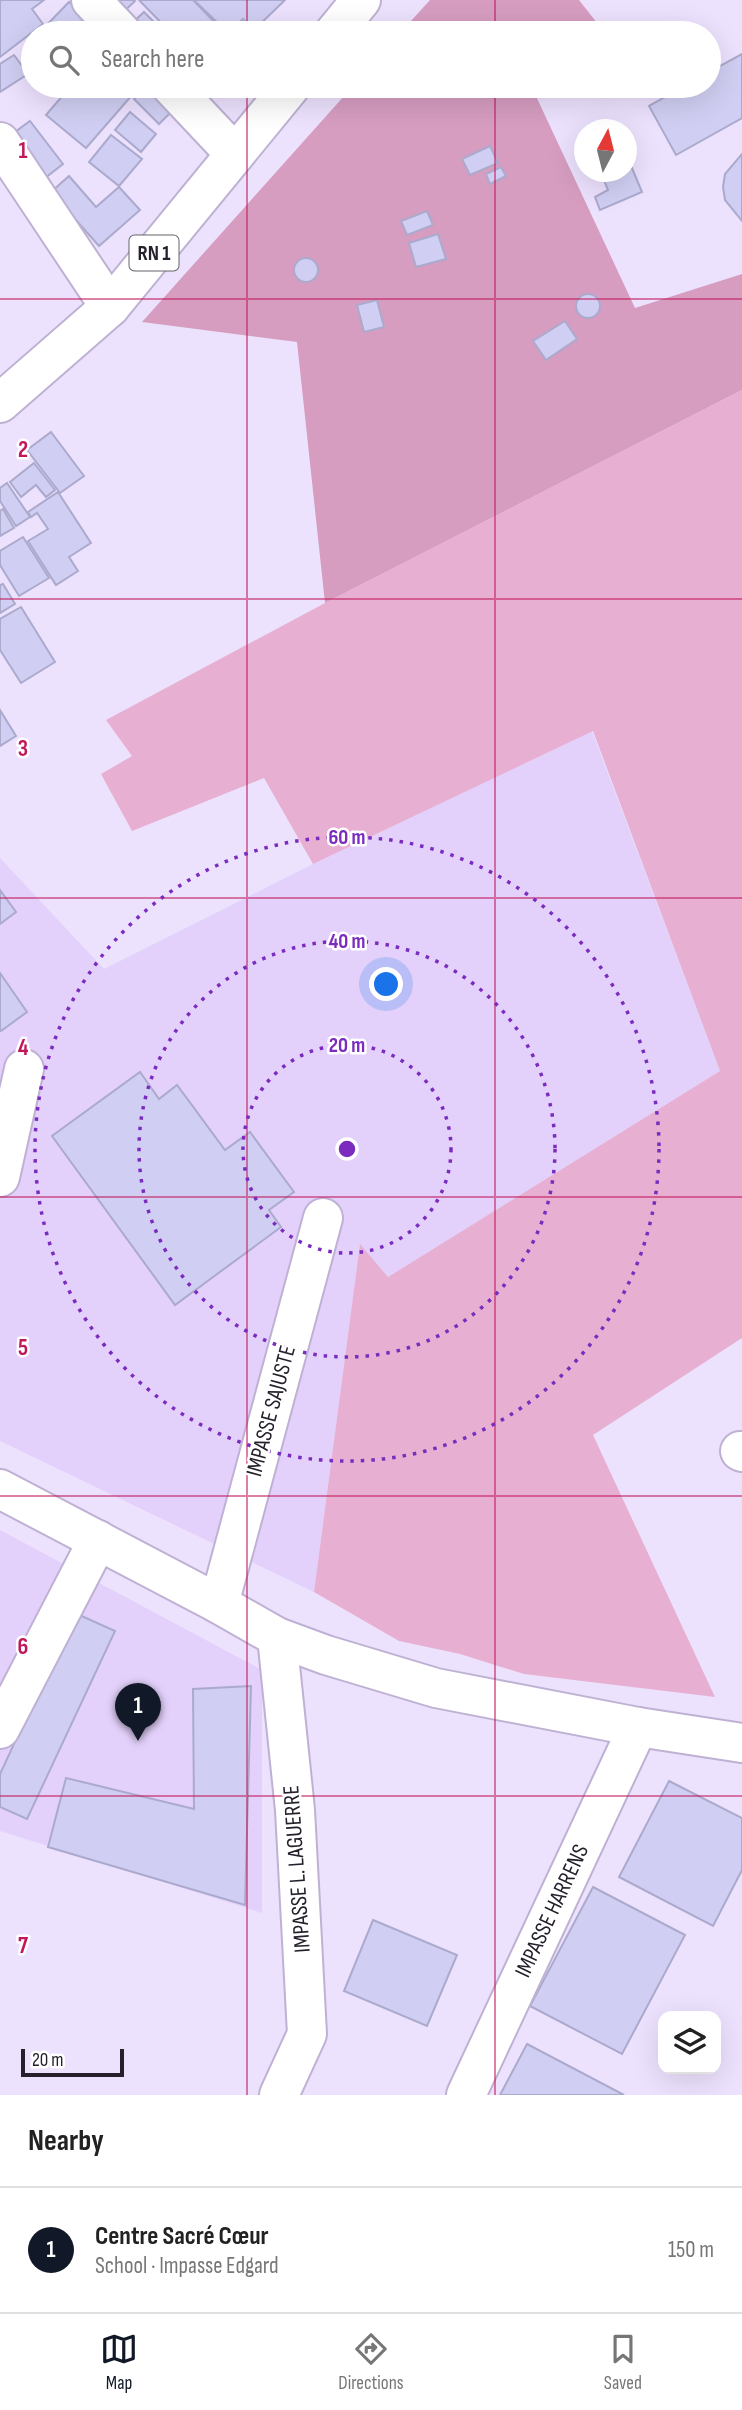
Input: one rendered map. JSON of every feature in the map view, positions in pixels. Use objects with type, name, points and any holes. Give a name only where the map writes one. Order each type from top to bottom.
[{"type":"street","points":[[91,0],[111,21]]},
{"type":"street","points":[[344,21],[361,0]]},
{"type":"street","points":[[182,98],[235,155]]},
{"type":"street","name":"RN 1","points":[[0,403],[110,307],[281,98]]},
{"type":"street","points":[[0,142],[110,307]]},
{"type":"street","points":[[0,1177],[24,1069]]},
{"type":"street","name":"IMPASSE SAJUSTE","points":[[219,1604],[323,1218]]},
{"type":"street","points":[[0,1489],[277,1637],[436,1688],[638,1727],[742,1743]]},
{"type":"street","points":[[0,1729],[98,1540]]},
{"type":"street","name":"IMPASSE L. LAGUERRE","points":[[277,1637],[295,1810],[307,2034],[279,2095]]},
{"type":"street","name":"IMPASSE HARRENS","points":[[466,2095],[638,1727]]},
{"type":"shaded area","points":[[430,0],[579,0],[596,21],[411,21]]},
{"type":"shaded area","points":[[342,98],[537,98],[635,308],[742,274],[742,390],[325,603],[297,342],[142,322]]},
{"type":"shaded area","points":[[742,390],[742,1338],[593,1435],[715,1697],[524,1674],[460,1654],[399,1641],[314,1592],[360,1244],[388,1277],[720,1071],[593,731],[313,864],[264,778],[132,831],[101,774],[132,756],[106,720],[325,603]]},
{"type":"shaded area","points":[[592,731],[720,1071],[388,1277],[360,1245],[314,1592],[0,1441],[0,858],[104,969],[313,864]]},
{"type":"shaded area","points":[[0,1530],[262,1670],[262,1913],[0,1831]]},
{"type":"building","points":[[0,0],[44,0],[32,9],[41,21],[21,21],[21,41],[0,57]]},
{"type":"building","points":[[103,0],[134,0],[135,1],[119,16]]},
{"type":"building","points":[[139,0],[193,0],[213,21],[159,21]]},
{"type":"building","points":[[194,0],[285,0],[263,21],[216,21]]},
{"type":"building","points":[[69,2],[89,21],[51,21]]},
{"type":"building","points":[[144,12],[153,21],[134,21]]},
{"type":"building","points":[[742,54],[742,118],[676,155],[649,106],[663,98],[721,98],[721,65]]},
{"type":"building","points":[[14,55],[21,64],[21,78],[0,92],[0,64]]},
{"type":"building","points":[[61,98],[130,98],[86,148],[46,115]]},
{"type":"building","points":[[165,98],[175,108],[159,124],[134,99]]},
{"type":"building","points":[[130,112],[156,134],[141,152],[115,130]]},
{"type":"building","points":[[30,121],[63,164],[45,178],[11,135]]},
{"type":"building","points":[[111,135],[142,159],[119,186],[89,162]]},
{"type":"building","points":[[490,146],[498,163],[470,175],[462,159]]},
{"type":"building","points":[[742,154],[742,221],[725,200],[723,187],[725,174]]},
{"type":"building","points":[[501,167],[506,176],[490,184],[486,174]]},
{"type":"building","points":[[69,176],[96,207],[119,187],[140,210],[99,246],[51,192]]},
{"type":"building","points":[[637,180],[642,192],[600,210],[595,197],[608,190],[605,182]]},
{"type":"building","points":[[427,211],[433,225],[407,235],[401,221]]},
{"type":"building","points":[[438,234],[446,259],[416,267],[409,243]]},
{"type":"building","points":[[306,258],[317,265],[318,270],[311,281],[306,282],[295,275],[294,270],[301,259]]},
{"type":"building","points":[[588,294],[599,301],[600,306],[593,317],[588,318],[577,311],[576,306],[583,295]]},
{"type":"building","points":[[377,300],[384,327],[364,332],[357,305]]},
{"type":"building","points":[[565,321],[577,339],[546,360],[533,341]]},
{"type":"building","points":[[51,432],[84,476],[60,493],[27,450]]},
{"type":"building","points":[[34,463],[55,490],[46,497],[36,485],[21,497],[10,482]]},
{"type":"building","points":[[7,483],[30,517],[16,526],[0,501],[0,488]]},
{"type":"building","points":[[58,492],[91,543],[69,557],[78,571],[56,585],[28,541],[48,529],[37,513],[31,517],[28,512]]},
{"type":"building","points":[[3,509],[14,528],[0,536],[0,511]]},
{"type":"building","points":[[23,537],[49,578],[19,596],[0,565],[0,551]]},
{"type":"building","points":[[3,584],[15,604],[0,613],[0,585]]},
{"type":"building","points":[[21,607],[55,662],[21,683],[0,650],[0,619]]},
{"type":"building","points":[[0,710],[16,736],[0,746]]},
{"type":"building","points":[[0,890],[16,912],[0,924]]},
{"type":"building","points":[[0,973],[27,1012],[1,1031],[0,1029]]},
{"type":"building","points":[[140,1072],[159,1099],[177,1085],[225,1150],[250,1132],[294,1192],[269,1210],[281,1227],[175,1305],[52,1136]]},
{"type":"building","points":[[75,1613],[115,1631],[27,1819],[0,1807],[0,1774]]},
{"type":"building","points":[[251,1686],[245,1905],[48,1847],[66,1778],[194,1809],[193,1689]]},
{"type":"building","points":[[669,1781],[742,1818],[742,1870],[713,1926],[619,1877]]},
{"type":"building","points":[[593,1887],[685,1935],[622,2054],[530,2006]]},
{"type":"building","points":[[373,1920],[457,1955],[427,2026],[344,1991]]},
{"type":"building","points":[[527,2044],[624,2095],[500,2095]]},
{"type":"place","name":"Centre Sacré Cœur","points":[[138,1741]]}]
